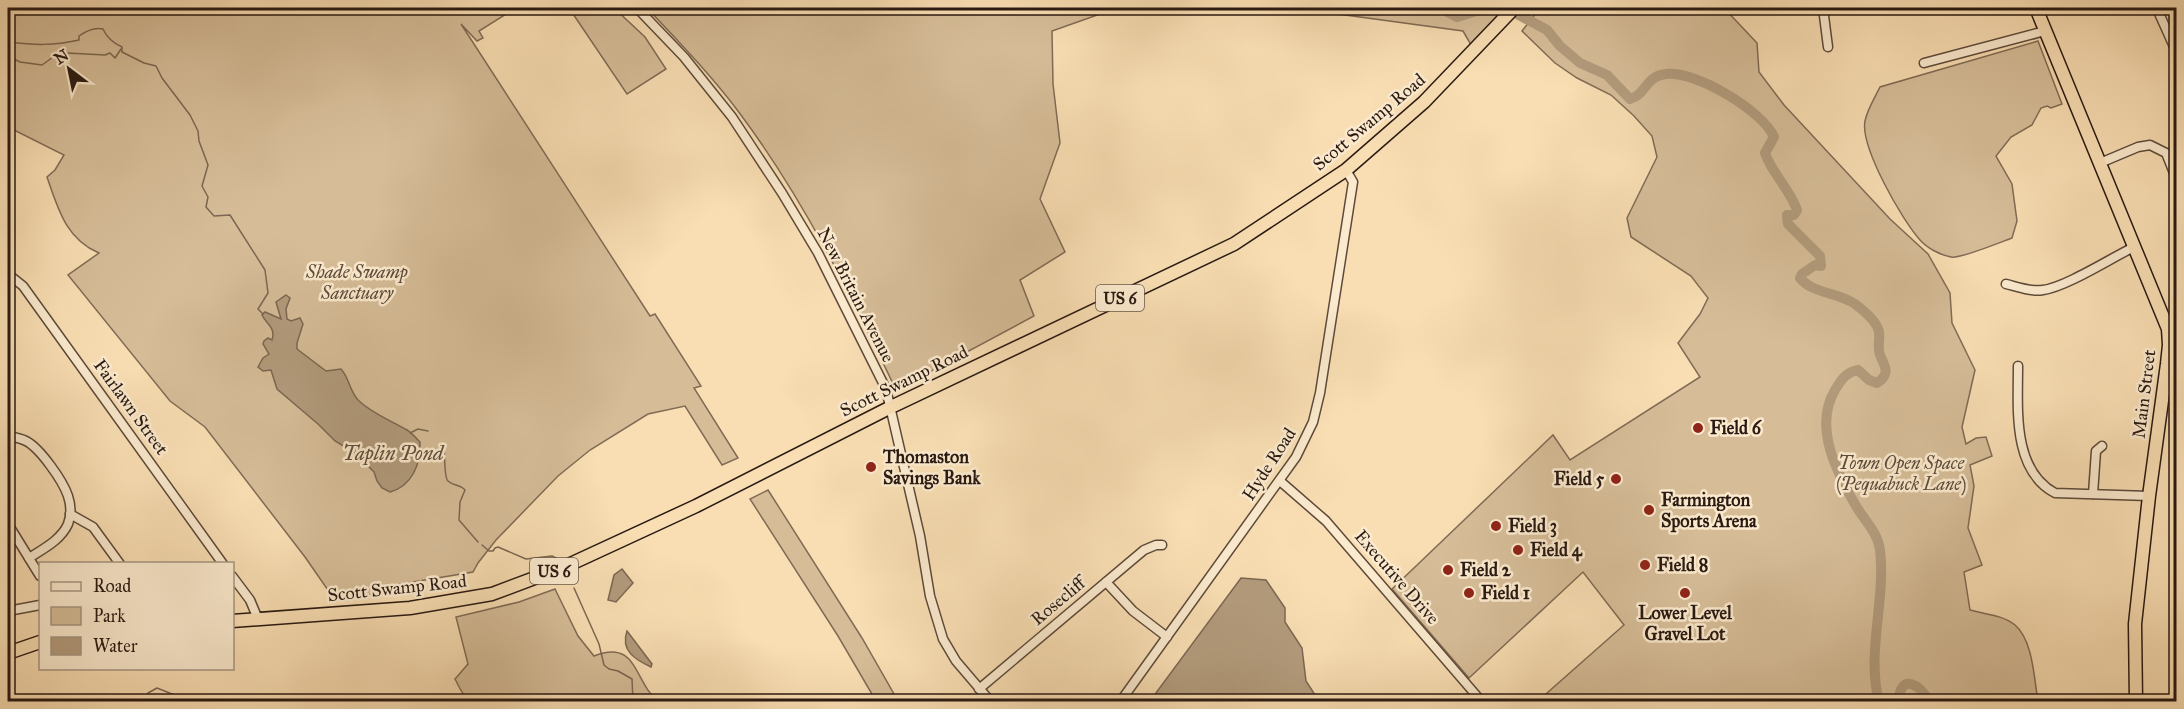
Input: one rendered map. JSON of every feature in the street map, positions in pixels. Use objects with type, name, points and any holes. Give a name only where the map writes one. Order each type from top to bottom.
[{"type":"highway","name":"Scott Swamp Road","points":[[234,621],[410,608],[492,594],[564,567],[633,536],[891,406],[1234,244],[1346,170],[1424,102],[1514,8]]},
{"type":"highway","name":"Main Street","points":[[2036,8],[2168,329],[2169,345],[2135,624],[2136,702]]},
{"type":"highway","points":[[8,653],[39,642]]},
{"type":"street","name":"New Britain Avenue","points":[[637,8],[700,76],[732,117],[818,253],[886,389],[920,536],[931,602],[943,637],[951,654],[990,702]]},
{"type":"street","points":[[1823,8],[1828,46]]},
{"type":"street","points":[[2158,11],[2176,51]]},
{"type":"street","points":[[1924,63],[2045,31]]},
{"type":"street","points":[[2100,163],[2150,144],[2174,160],[2176,178]]},
{"type":"street","name":"Hyde Road","points":[[1120,702],[1280,481],[1305,440],[1313,422],[1320,393],[1353,182],[1346,170]]},
{"type":"street","points":[[2006,284],[2026,290],[2043,290],[2060,285],[2134,247]]},
{"type":"street","name":"Fairlawn Street","points":[[8,274],[23,286],[223,562]]},
{"type":"street","points":[[2018,366],[2018,421],[2027,462],[2033,476],[2044,487],[2055,493],[2149,496]]},
{"type":"street","points":[[8,436],[26,441],[38,450],[64,486],[69,499],[70,514],[67,526],[59,536],[29,558]]},
{"type":"street","points":[[2092,494],[2096,451],[2102,446]]},
{"type":"street","name":"Executive Drive","points":[[1280,481],[1326,521],[1482,702]]},
{"type":"street","points":[[70,514],[93,527],[119,562]]},
{"type":"street","points":[[8,524],[39,574]]},
{"type":"street","name":"Rosecliff","points":[[979,688],[1144,550],[1162,545]]},
{"type":"street","points":[[234,579],[250,600],[258,619]]},
{"type":"street","points":[[1106,582],[1133,611],[1167,637]]},
{"type":"street","points":[[8,611],[39,604]]},
{"type":"green space","name":"Shade Swamp Sanctuary","points":[[8,8],[516,8],[479,31],[483,38],[477,41],[461,24],[650,316],[655,314],[701,386],[694,388],[738,458],[722,465],[685,406],[648,414],[590,450],[558,476],[496,540],[473,572],[377,588],[381,594],[332,596],[305,557],[205,427],[170,401],[68,275],[99,253],[78,240],[65,222],[55,200],[47,177],[55,170],[64,155],[8,127]]},
{"type":"green space","points":[[569,8],[614,8],[645,37],[666,69],[627,94]]},
{"type":"green space","points":[[647,8],[1117,8],[1052,31],[1053,84],[1060,143],[1040,199],[1065,252],[1020,280],[1034,316],[896,390],[824,246],[761,143],[727,97]]},
{"type":"green space","points":[[1319,8],[1514,8],[1474,50],[1463,31],[1323,12]]},
{"type":"green space","name":"Town Open Space (Pequabuck Lane)","points":[[1540,8],[1724,8],[1757,43],[1759,72],[1784,105],[1890,219],[1928,254],[1950,293],[1952,323],[1975,370],[1962,427],[1966,444],[1976,438],[1986,437],[1992,456],[1970,465],[1974,486],[1968,528],[1982,565],[1964,572],[1970,610],[2005,619],[2021,632],[2032,660],[2038,701],[1538,701],[1624,625],[1583,572],[1469,678],[1392,589],[1553,435],[1570,460],[1700,377],[1678,343],[1700,314],[1708,298],[1691,276],[1631,237],[1627,218],[1657,157],[1652,136],[1611,95],[1577,78],[1555,63],[1522,31]]},
{"type":"green space","points":[[2038,41],[2062,104],[2051,108],[2047,106],[2041,108],[2032,125],[2011,137],[1996,156],[2012,184],[2017,221],[2012,238],[1956,257],[1938,253],[1923,243],[1912,230],[1884,183],[1875,165],[1865,133],[1867,112],[1880,87]]},
{"type":"green space","points":[[768,490],[862,638],[898,701],[876,701],[838,636],[750,499]]},
{"type":"green space","points":[[555,589],[578,636],[594,656],[608,652],[619,653],[627,658],[634,665],[650,693],[658,701],[480,702],[464,695],[455,679],[468,664],[456,617],[519,602]]},
{"type":"water","name":"Taplin Pond","points":[[286,295],[290,298],[286,309],[287,319],[291,321],[300,318],[303,324],[297,349],[326,371],[341,369],[353,393],[364,406],[409,431],[420,442],[419,458],[414,473],[398,489],[390,492],[382,488],[374,472],[355,453],[335,441],[277,389],[271,370],[263,371],[258,367],[263,358],[269,354],[263,344],[264,341],[268,338],[272,340],[273,336],[272,329],[262,315],[265,312],[281,319],[276,302]]},
{"type":"water","points":[[622,569],[633,583],[616,602],[608,600],[614,575]]},
{"type":"water","points":[[1241,578],[1266,580],[1285,608],[1285,622],[1302,648],[1306,681],[1319,701],[1150,701]]},
{"type":"water","points":[[627,631],[652,664],[651,667],[631,654],[626,644]]},
{"type":"waterway","points":[[1440,8],[1457,17],[1486,8]]},
{"type":"waterway","points":[[1506,8],[1547,30],[1560,46],[1580,63],[1607,75],[1630,99],[1636,97],[1650,81],[1659,75],[1679,74],[1694,78],[1727,94],[1757,116],[1774,137],[1765,153],[1797,210],[1794,215],[1787,215],[1788,224],[1820,256],[1821,266],[1815,265],[1800,278],[1812,287],[1855,304],[1876,324],[1885,375],[1877,383],[1869,380],[1858,370],[1847,375],[1835,390],[1826,419],[1830,450],[1835,465],[1879,544],[1881,588],[1875,645],[1879,702]]},
{"type":"waterway","points":[[8,42],[61,43],[79,40],[79,36],[90,30],[103,29],[111,40],[122,47],[122,52],[156,66],[162,78],[190,115],[198,131],[199,141],[208,165],[202,186],[208,197],[206,207],[214,216],[230,215],[265,270],[268,293],[258,309],[263,314]]},
{"type":"waterway","points":[[8,59],[42,65],[56,55],[67,53],[105,55],[110,53],[115,58],[121,49]]},
{"type":"waterway","points":[[410,433],[418,429],[428,431]]},
{"type":"waterway","points":[[444,448],[447,479],[450,483],[465,490],[460,502],[459,520],[478,542]]},
{"type":"waterway","points":[[482,545],[489,551],[498,547],[526,559],[552,556],[556,558]]},
{"type":"waterway","points":[[574,588],[599,644],[604,665],[632,679],[633,702]]},
{"type":"waterway","points":[[1898,702],[1900,693],[1907,684],[1916,686],[1930,702]]},
{"type":"waterway","points":[[140,702],[148,693],[157,688],[177,696],[199,697],[212,702]]},
{"type":"place","name":"Field 6","points":[[1698,428]]},
{"type":"place","name":"Thomaston Savings Bank","points":[[871,467]]},
{"type":"place","name":"Field 5","points":[[1616,479]]},
{"type":"place","name":"Farmington Sports Arena","points":[[1649,510]]},
{"type":"place","name":"Field 3","points":[[1496,526]]},
{"type":"place","name":"Field 4","points":[[1518,550]]},
{"type":"place","name":"Field 8","points":[[1645,565]]},
{"type":"place","name":"Field 2","points":[[1448,570]]},
{"type":"place","name":"Field 1","points":[[1469,593]]},
{"type":"place","name":"Lower Level Gravel Lot","points":[[1685,593]]}]
